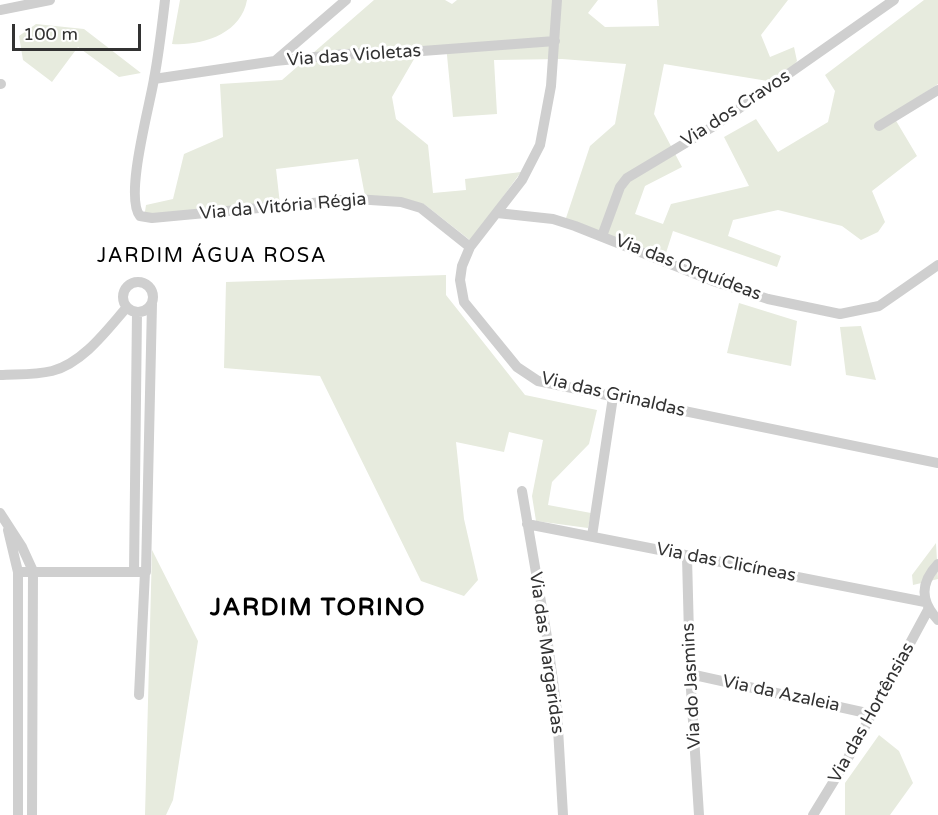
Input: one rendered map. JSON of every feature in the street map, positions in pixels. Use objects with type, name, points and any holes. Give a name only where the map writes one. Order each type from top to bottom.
[{"type":"street","points":[[0,10],[50,0]]},
{"type":"street","points":[[154,79],[165,0]]},
{"type":"street","points":[[275,61],[346,0]]},
{"type":"street","name":"Via das Grinaldas","points":[[557,0],[548,110],[540,145],[522,180],[470,247],[462,266],[460,280],[464,302],[517,367],[538,381],[938,463]]},
{"type":"street","name":"Via dos Cravos","points":[[602,236],[620,187],[627,178],[723,120],[894,0]]},
{"type":"street","name":"Via das Violetas","points":[[154,79],[275,61],[555,40]]},
{"type":"street","name":"Via da Vitória Régia","points":[[154,79],[136,172],[137,213],[144,218],[355,199],[401,202],[422,208],[470,247]]},
{"type":"street","points":[[879,126],[938,90]]},
{"type":"street","name":"Via das Orquídeas","points":[[497,213],[553,219],[602,236],[716,282],[778,301],[840,314],[879,306],[938,266]]},
{"type":"street","points":[[139,695],[140,572],[152,289],[138,282],[125,289],[123,298],[132,310],[140,572]]},
{"type":"street","points":[[0,375],[44,373],[65,366],[132,310],[147,310],[152,304]]},
{"type":"street","points":[[592,536],[613,397]]},
{"type":"street","name":"Via das Margaridas","points":[[522,491],[553,679],[563,815]]},
{"type":"street","points":[[3,517],[33,571],[32,815]]},
{"type":"street","points":[[3,517],[18,572],[18,815]]},
{"type":"street","name":"Via das Clicíneas","points":[[527,524],[926,606]]},
{"type":"street","name":"Via do Jasmins","points":[[687,557],[690,674],[699,815]]},
{"type":"street","name":"Via das Hortênsias","points":[[813,815],[839,774],[926,606],[924,584],[938,564]]},
{"type":"street","points":[[18,572],[140,572]]},
{"type":"street","points":[[926,606],[938,620]]},
{"type":"street","name":"Via da Azaleia","points":[[690,674],[871,714]]},
{"type":"shaded area","points":[[180,0],[247,0],[237,22],[218,36],[196,43],[172,44]]},
{"type":"shaded area","points":[[374,0],[445,0],[452,4],[457,0],[598,0],[588,13],[605,27],[659,26],[657,0],[788,0],[761,35],[770,57],[794,47],[797,61],[780,83],[664,64],[654,114],[682,167],[645,186],[635,214],[663,224],[671,204],[749,186],[724,137],[756,119],[778,152],[828,122],[835,91],[825,75],[924,0],[938,0],[938,84],[892,114],[917,156],[872,191],[885,222],[878,232],[861,240],[842,226],[778,210],[733,220],[728,236],[781,256],[777,267],[673,231],[665,256],[565,221],[590,146],[615,124],[626,64],[562,59],[494,60],[497,114],[453,117],[446,45],[421,47],[392,97],[396,119],[428,145],[433,193],[466,190],[465,179],[521,172],[471,241],[424,204],[365,196],[358,159],[276,169],[280,204],[144,218],[146,205],[173,199],[184,154],[223,137],[220,84],[282,80]]},
{"type":"shaded area","points":[[36,24],[84,29],[141,73],[119,77],[78,47],[52,82],[23,60],[19,36]]},
{"type":"shaded area","points":[[446,275],[446,295],[525,395],[597,410],[589,444],[552,482],[548,505],[591,513],[588,528],[536,521],[532,496],[543,440],[509,432],[504,452],[456,442],[464,519],[478,580],[464,596],[421,581],[320,376],[224,368],[226,282]]},
{"type":"shaded area","points":[[739,303],[797,321],[791,366],[727,353]]},
{"type":"shaded area","points":[[861,326],[876,380],[846,375],[840,327]]},
{"type":"shaded area","points":[[936,543],[938,579],[913,585],[912,575]]},
{"type":"shaded area","points":[[152,550],[198,641],[173,800],[166,815],[145,815]]},
{"type":"shaded area","points":[[879,735],[899,751],[913,783],[890,815],[845,815],[845,783]]},
{"type":"district","name":"JARDIM ÁGUA ROSA","points":[[212,257]]},
{"type":"district","name":"JARDIM TORINO","points":[[318,609]]}]
